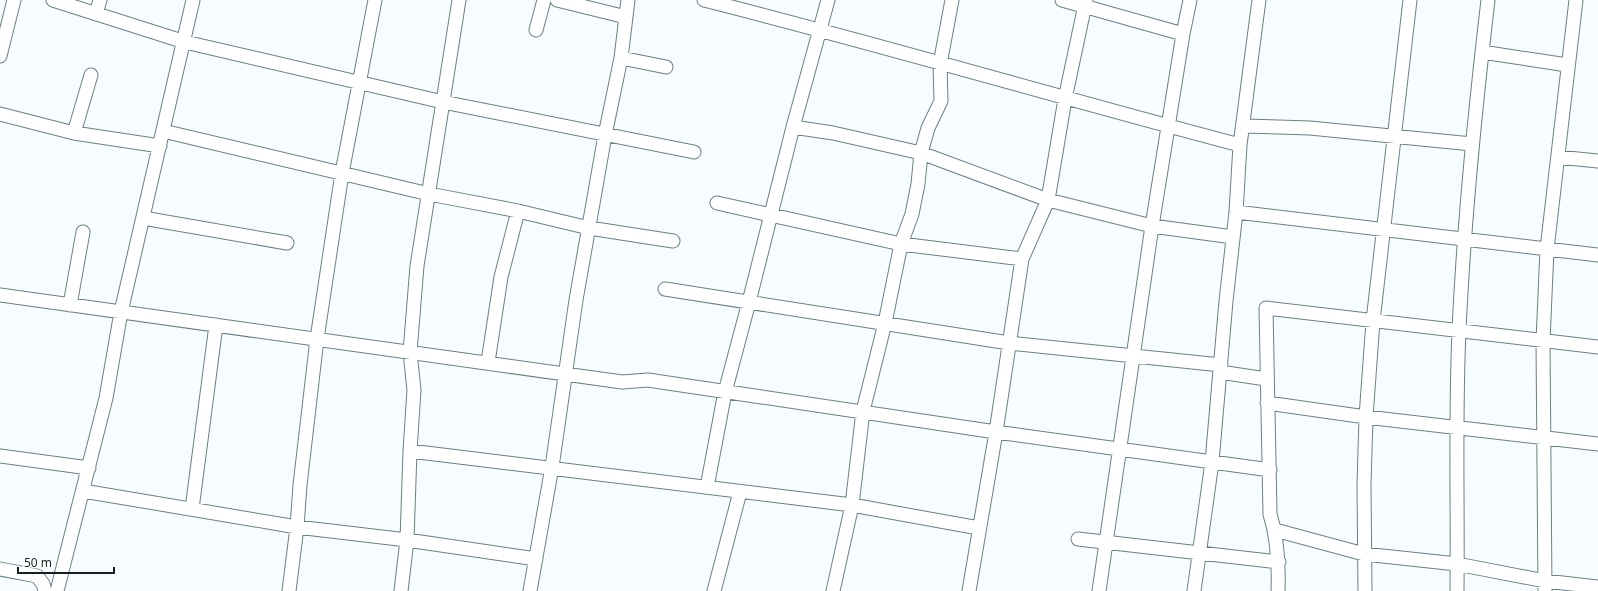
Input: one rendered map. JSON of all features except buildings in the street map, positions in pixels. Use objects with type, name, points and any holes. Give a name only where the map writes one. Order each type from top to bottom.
[{"type":"street","points":[[0,56],[14,0]]},
{"type":"street","points":[[53,0],[185,42],[443,102],[694,152]]},
{"type":"street","points":[[96,14],[100,0]]},
{"type":"street","points":[[57,591],[106,398],[121,312],[185,42],[193,0]]},
{"type":"street","points":[[289,591],[317,339],[342,173],[375,0]]},
{"type":"street","points":[[401,591],[407,540],[414,390],[410,352],[417,266],[459,0]]},
{"type":"street","points":[[536,30],[544,0]]},
{"type":"street","points":[[557,0],[626,17]]},
{"type":"street","points":[[530,591],[552,467],[576,300],[605,135],[621,58],[628,0]]},
{"type":"street","points":[[704,0],[820,29],[940,64],[1240,145]]},
{"type":"street","points":[[708,487],[725,392],[772,216],[793,127],[828,0]]},
{"type":"street","points":[[833,591],[852,505],[863,411],[885,323],[901,244],[912,214],[918,184],[921,153],[928,128],[942,101],[940,64],[952,0]]},
{"type":"street","points":[[1062,0],[1085,3],[1183,34]]},
{"type":"street","points":[[1099,591],[1152,226],[1183,34],[1190,0]]},
{"type":"street","points":[[1194,591],[1212,462],[1226,301],[1236,212],[1240,145],[1258,0]]},
{"type":"street","points":[[1365,591],[1364,485],[1366,417],[1373,321],[1410,0]]},
{"type":"street","points":[[1457,591],[1456,427],[1459,331],[1472,144],[1488,0]]},
{"type":"street","points":[[1545,586],[1542,341],[1548,249],[1567,65],[1576,0]]},
{"type":"street","points":[[969,591],[996,432],[1022,259],[1048,200],[1065,98],[1085,3]]},
{"type":"street","points":[[1482,52],[1567,65]]},
{"type":"street","points":[[621,58],[666,67]]},
{"type":"street","points":[[74,133],[91,75]]},
{"type":"street","points":[[0,114],[74,133],[160,146]]},
{"type":"street","points":[[1243,126],[1310,128],[1472,144]]},
{"type":"street","points":[[793,127],[833,132],[921,153],[1048,200],[1152,226],[1233,237]]},
{"type":"street","points":[[164,131],[429,194],[518,211],[589,228],[673,241]]},
{"type":"street","points":[[1558,157],[1598,161]]},
{"type":"street","points":[[717,204],[901,244],[1022,259]]},
{"type":"street","points":[[488,362],[501,277],[518,211]]},
{"type":"street","points":[[1236,212],[1598,255]]},
{"type":"street","points":[[143,218],[287,243]]},
{"type":"street","points":[[70,305],[83,232]]},
{"type":"street","points":[[665,289],[1009,343],[1133,356],[1221,369],[1266,379]]},
{"type":"street","points":[[0,295],[488,362],[622,382],[648,380],[996,432],[1270,470]]},
{"type":"street","points":[[1278,591],[1279,562],[1275,530],[1270,514],[1270,470],[1266,379],[1266,308],[1598,347]]},
{"type":"street","points":[[192,509],[216,325]]},
{"type":"street","points":[[1267,403],[1366,417],[1598,444]]},
{"type":"street","points":[[410,451],[552,467],[852,505],[979,528]]},
{"type":"street","points":[[0,456],[89,468]]},
{"type":"street","points":[[83,491],[297,527],[407,540],[536,559]]},
{"type":"street","points":[[714,591],[740,492]]},
{"type":"street","points":[[1275,530],[1364,554],[1457,564],[1545,586],[1598,587]]},
{"type":"street","points":[[1078,539],[1279,562]]},
{"type":"street","points":[[0,569],[37,576],[43,584],[45,591]]}]
